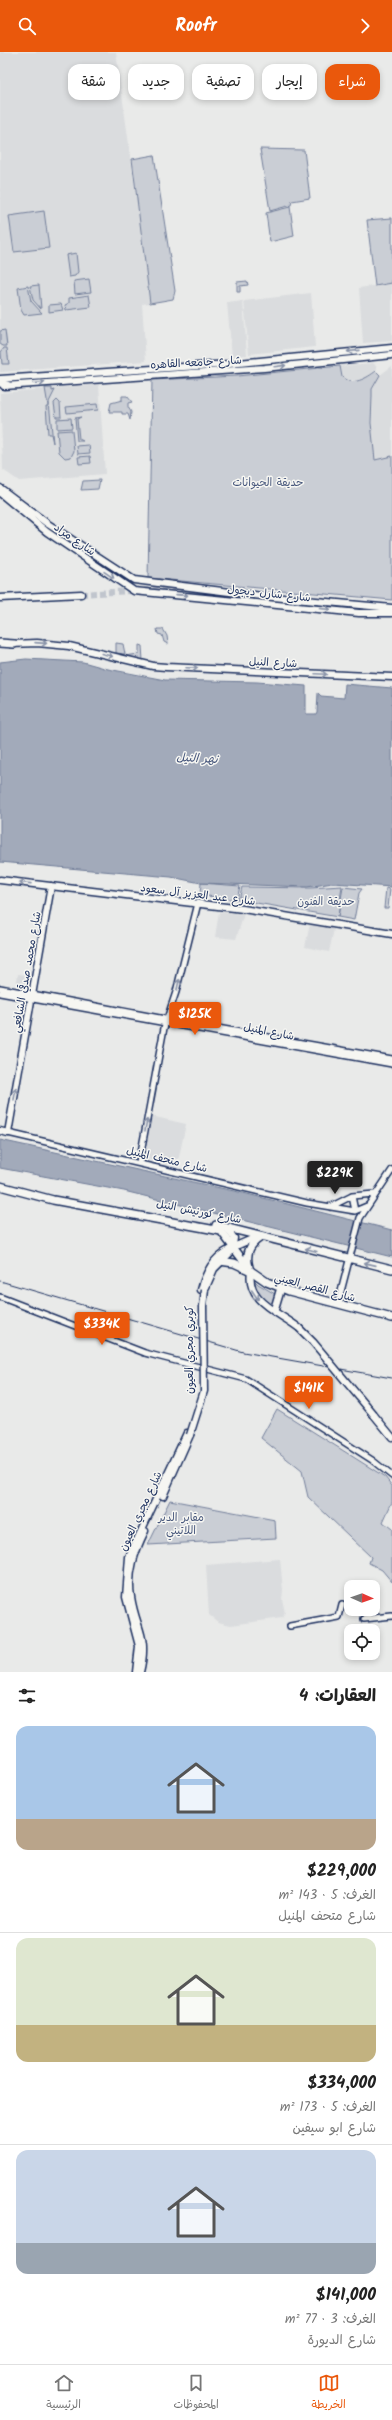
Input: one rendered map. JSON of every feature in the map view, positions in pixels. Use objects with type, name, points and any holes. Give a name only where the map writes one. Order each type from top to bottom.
[{"type":"highway","points":[[0,643],[14,644]]},
{"type":"highway","name":"شارع كورنيش النيل","points":[[0,1182],[34,1192],[225,1227],[392,1269]]},
{"type":"highway","name":"شارع كورنيش النيل","points":[[0,1186],[53,1200],[219,1230],[234,1246]]},
{"type":"highway","points":[[252,1272],[247,1261],[248,1251],[253,1242],[260,1236]]},
{"type":"highway","name":"شارع القصر العيني","points":[[234,1246],[252,1272],[261,1282],[280,1291],[361,1311],[376,1313]]},
{"type":"highway","points":[[220,1261],[234,1262],[252,1272]]},
{"type":"highway","name":"شارع القصر العيني","points":[[252,1272],[277,1287],[392,1318]]},
{"type":"highway","points":[[274,1311],[280,1291]]},
{"type":"main road","name":"شارع جامعه القاهره","points":[[2,385],[263,364],[392,348]]},
{"type":"main road","points":[[384,349],[384,356]]},
{"type":"main road","name":"شارع جامعه القاهره","points":[[0,378],[263,364],[392,355]]},
{"type":"main road","name":"شارع مراد","points":[[0,488],[48,524],[129,578],[144,582]]},
{"type":"main road","name":"شارع مراد","points":[[0,493],[47,532],[124,585],[143,593]]},
{"type":"main road","points":[[124,585],[129,578]]},
{"type":"main road","name":"شارع شارل ديجول","points":[[144,582],[262,596],[392,608]]},
{"type":"main road","points":[[155,593],[154,588],[156,584]]},
{"type":"main road","name":"شارع شارل ديجول","points":[[143,593],[359,613],[392,613]]},
{"type":"main road","points":[[0,598],[36,594],[81,594]]},
{"type":"main road","name":"شارع النيل","points":[[0,646],[37,643],[69,646],[153,666],[392,677]]},
{"type":"main road","name":"شارع عبد العزيز آل سعود","points":[[0,880],[267,912],[392,934]]},
{"type":"main road","name":"شارع محمد صدقي الشافعي","points":[[8,1133],[51,886]]},
{"type":"main road","name":"شارع متحف المنيل","points":[[0,1130],[8,1133]]},
{"type":"main road","points":[[203,1290],[210,1275],[220,1261],[231,1253],[234,1246],[234,1238],[225,1227]]},
{"type":"main road","points":[[203,1290],[211,1264],[234,1246],[260,1236]]},
{"type":"main road","points":[[252,1272],[250,1287],[255,1296],[299,1328],[313,1342],[392,1437]]},
{"type":"main road","name":"كوبري مجري العيون","points":[[189,1434],[201,1391],[203,1290]]},
{"type":"main road","name":"شارع مجري العيون","points":[[136,1672],[139,1646],[126,1597],[129,1557],[189,1434]]},
{"type":"main road","name":"شارع مجري العيون","points":[[140,1672],[144,1644],[131,1595],[133,1557],[189,1434]]},
{"type":"street","points":[[139,1163],[154,1074],[198,903]]},
{"type":"street","name":"شارع المنيل","points":[[0,988],[32,996],[392,1064]]},
{"type":"street","name":"شارع المنيل","points":[[0,993],[32,996]]},
{"type":"street","name":"شارع المنيل","points":[[167,1021],[392,1059]]},
{"type":"street","name":"شارع متحف المنيل","points":[[8,1133],[330,1207],[355,1211]]},
{"type":"street","points":[[338,1303],[360,1218],[374,1194],[392,1170]]},
{"type":"street","points":[[330,1207],[352,1196],[374,1194]]},
{"type":"street","points":[[352,1196],[355,1211],[367,1206]]},
{"type":"street","points":[[0,1297],[130,1348],[236,1375],[255,1383],[372,1460],[392,1476]]},
{"type":"street","points":[[290,1626],[339,1617],[342,1605]]},
{"type":"street","points":[[364,1619],[392,1616]]},
{"type":"shaded area","points":[[0,52],[116,52],[118,64],[68,64],[68,100],[120,100],[120,80],[150,294],[150,303],[142,304],[146,361],[0,372]]},
{"type":"shaded area","points":[[392,283],[392,341],[363,343],[359,288]]},
{"type":"shaded area","points":[[311,293],[315,347],[249,354],[244,301]]},
{"type":"shaded area","points":[[243,301],[247,355],[232,356],[227,303]]},
{"type":"shaded area","points":[[373,363],[377,366],[377,369],[365,380],[347,380],[342,377],[340,366]]},
{"type":"shaded area","points":[[392,366],[392,456],[377,460],[374,458],[372,440],[372,389],[380,375]]},
{"type":"shaded area","points":[[99,384],[105,474],[19,481],[3,470],[0,393]]},
{"type":"shaded area","points":[[219,912],[244,914],[236,939],[215,937]]},
{"type":"shaded area","points":[[310,924],[334,929],[329,952],[305,947]]},
{"type":"shaded area","points":[[18,974],[32,976],[30,988],[27,990],[16,987]]},
{"type":"shaded area","points":[[151,1116],[186,1124],[177,1166],[146,1159],[143,1153]]},
{"type":"shaded area","points":[[280,1559],[283,1590],[282,1599],[285,1613],[282,1618],[231,1625],[218,1622],[209,1615],[206,1565]]},
{"type":"green space","points":[[260,149],[304,150],[310,198],[292,201],[291,205],[270,211]]},
{"type":"green space","points":[[154,155],[175,291],[173,299],[150,303],[132,159]]},
{"type":"green space","points":[[290,207],[294,236],[270,242],[266,213]]},
{"type":"green space","points":[[44,211],[49,248],[14,252],[9,216]]},
{"type":"green space","points":[[392,218],[392,283],[375,286],[367,220]]},
{"type":"green space","points":[[76,253],[78,272],[75,276],[69,277],[66,255]]},
{"type":"green space","points":[[89,279],[91,292],[75,294],[74,281]]},
{"type":"green space","points":[[247,281],[248,285],[240,286],[240,292],[237,292],[237,282]]},
{"type":"green space","points":[[39,285],[41,309],[33,300],[30,286]]},
{"type":"green space","points":[[28,286],[31,301],[42,313],[24,315],[21,310],[18,288]]},
{"type":"green space","points":[[89,295],[91,307],[66,310],[65,305],[69,303],[69,298]]},
{"type":"green space","points":[[61,304],[63,310],[49,312],[49,305]]},
{"type":"green space","points":[[5,330],[7,346],[3,346],[0,344],[0,331]]},
{"type":"green space","points":[[4,348],[7,348],[9,364],[2,364],[1,352]]},
{"type":"green space","name":"حديقة الحيوانات","points":[[340,366],[342,377],[350,381],[364,379],[376,371],[380,375],[372,389],[371,423],[375,460],[392,456],[392,600],[148,578],[152,380],[237,376]]},
{"type":"green space","points":[[45,388],[52,388],[52,391],[55,390],[49,402],[53,443],[51,434],[48,434],[46,406],[48,406]]},
{"type":"green space","points":[[122,396],[127,396],[132,402],[128,403],[128,407],[131,412],[130,420],[128,414],[122,414],[122,412],[109,412],[111,403],[122,400]]},
{"type":"green space","points":[[57,400],[60,403],[61,417],[56,417],[54,403]]},
{"type":"green space","points":[[97,404],[98,410],[67,413],[66,407]]},
{"type":"green space","points":[[81,417],[77,419],[79,439],[83,441],[77,441],[75,418]]},
{"type":"green space","points":[[71,418],[72,428],[57,429],[57,419]]},
{"type":"green space","points":[[72,430],[74,451],[71,457],[65,458],[59,452],[57,431]]},
{"type":"green space","points":[[89,445],[90,453],[78,454],[77,446]]},
{"type":"green space","points":[[90,456],[91,463],[79,464],[78,457]]},
{"type":"green space","points":[[100,480],[98,489],[81,490],[83,481]]},
{"type":"green space","points":[[157,629],[163,629],[167,636],[168,644],[164,642],[162,635],[158,634]]},
{"type":"green space","points":[[116,643],[123,644],[125,654],[116,653]]},
{"type":"green space","points":[[139,645],[142,646],[143,660],[124,656],[139,654]]},
{"type":"green space","points":[[201,883],[240,886],[237,900],[200,895]]},
{"type":"green space","name":"حديقة الفنون","points":[[342,886],[338,917],[239,900],[242,887],[310,888]]},
{"type":"green space","points":[[343,887],[362,889],[359,893],[354,920],[338,917]]},
{"type":"green space","points":[[386,888],[390,889],[388,908],[384,908]]},
{"type":"green space","points":[[253,1279],[258,1284],[275,1294],[271,1307],[259,1295],[253,1283]]},
{"type":"green space","points":[[277,1409],[385,1477],[392,1486],[392,1502],[383,1522],[392,1529],[392,1582],[382,1570],[369,1563],[371,1557],[308,1497],[302,1471],[261,1438]]},
{"type":"green space","name":"مقابر الدير اللاتيني","points":[[170,1500],[275,1520],[276,1538],[148,1545]]},
{"type":"water","name":"نهر النيل","points":[[26,659],[83,662],[108,669],[165,680],[257,682],[306,686],[306,714],[316,714],[318,693],[321,696],[344,698],[345,684],[392,688],[392,887],[333,883],[307,887],[201,883],[171,877],[0,862],[0,662]]},
{"type":"water","points":[[0,1140],[243,1193],[392,1230],[392,1257],[124,1191],[0,1168]]},
{"type":"tunnel","points":[[81,594],[163,589],[237,596]]},
{"type":"railway","points":[[0,1281],[243,1352],[392,1378]]}]
